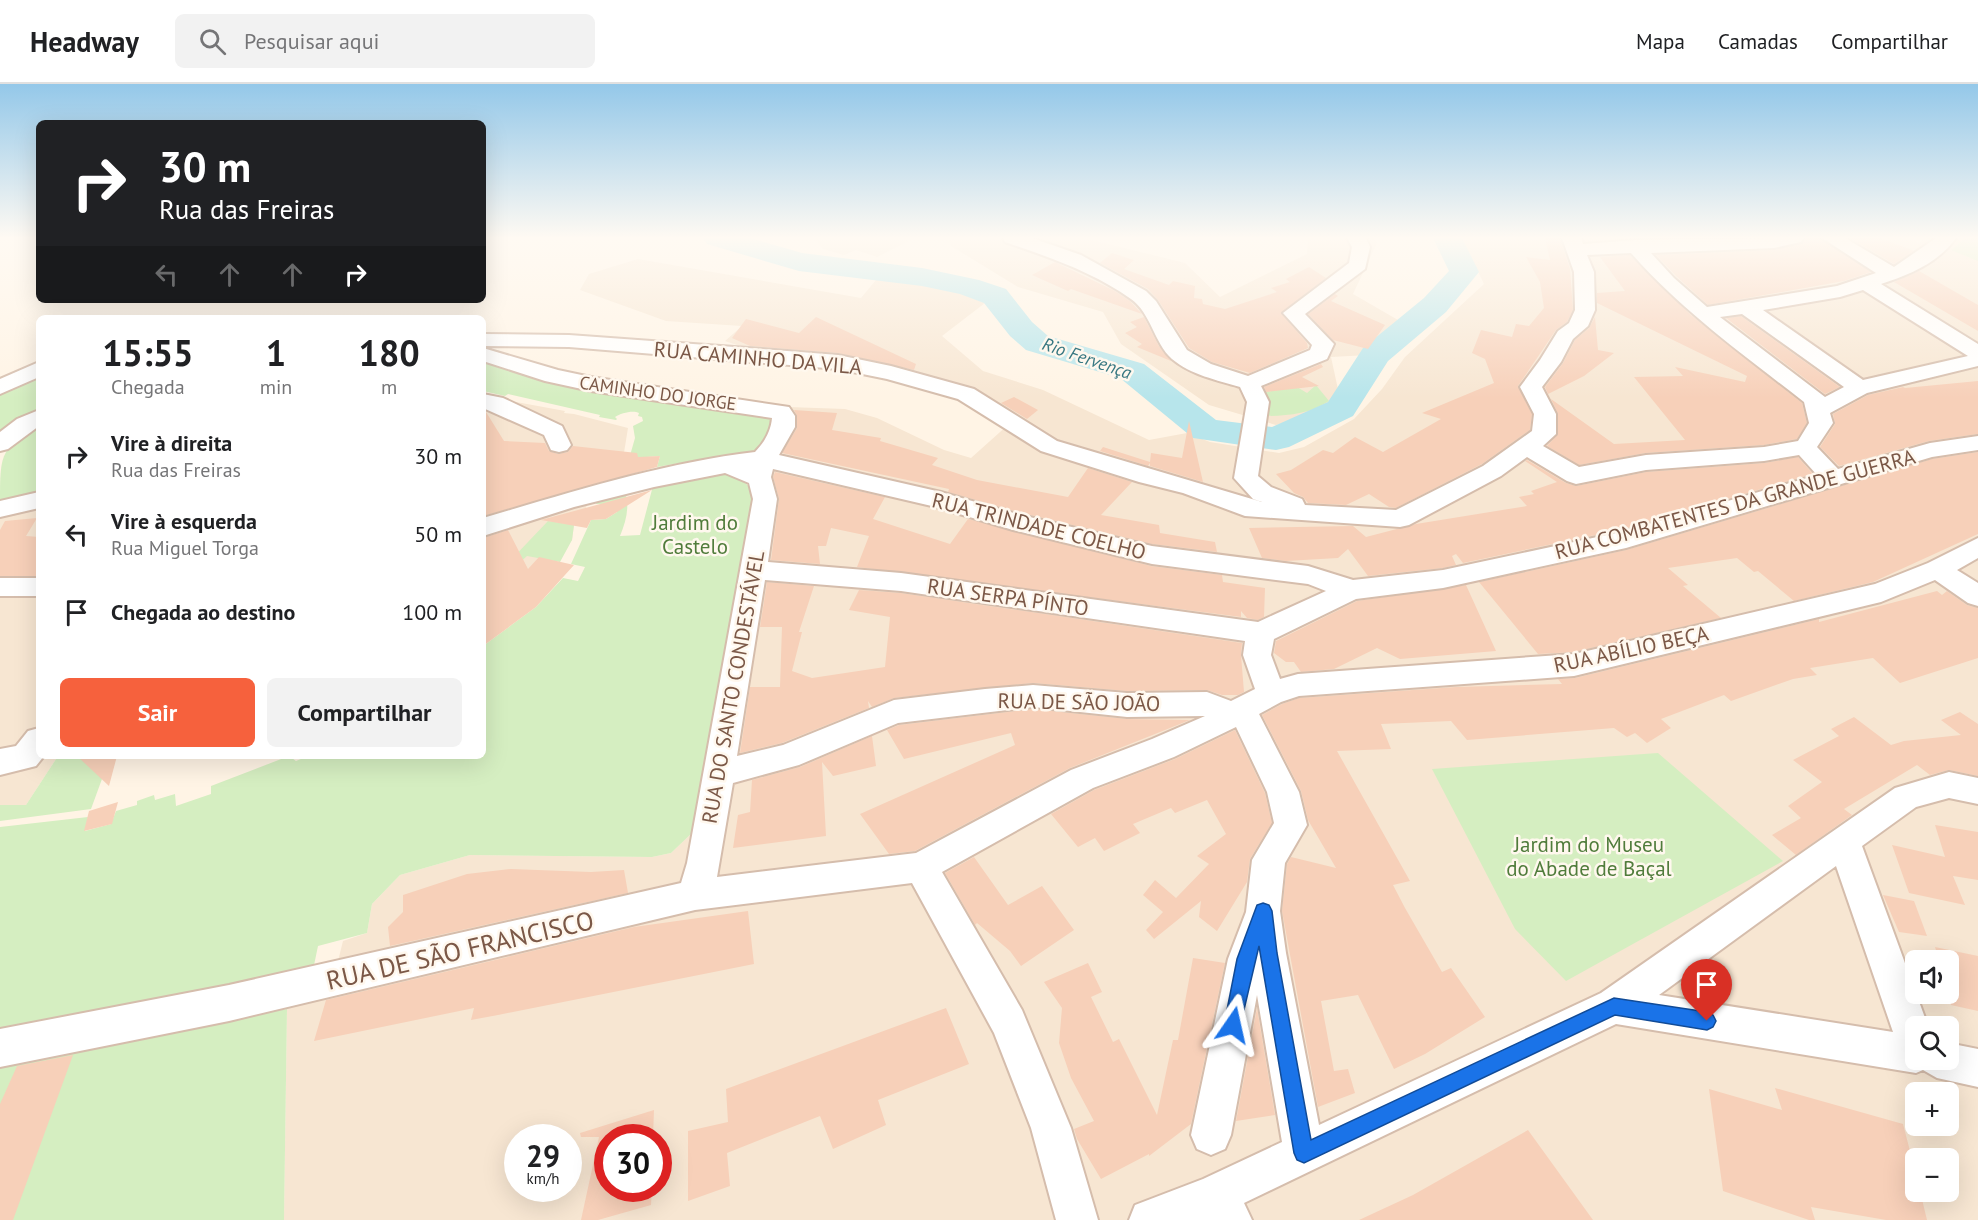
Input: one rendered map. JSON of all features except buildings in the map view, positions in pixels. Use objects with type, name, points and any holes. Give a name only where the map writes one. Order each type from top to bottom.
[{"type":"street","points":[[1132,291],[1149,305],[1179,354],[1203,369],[1254,392]]},
{"type":"street","points":[[1254,392],[1319,354],[1323,344],[1293,313],[1323,291]]},
{"type":"street","points":[[1588,291],[1585,310],[1578,326],[1565,335],[1531,387],[1545,414],[1535,440],[1576,476],[1628,464],[1805,448],[1821,423],[1815,399],[1703,314],[1677,291]]},
{"type":"street","points":[[1703,314],[1840,291]]},
{"type":"street","points":[[1879,291],[1978,353]]},
{"type":"street","points":[[1747,308],[1859,388]]},
{"type":"street","name":"RUA CAMINHO DA VILA","points":[[486,340],[569,341],[762,355],[838,362],[891,373],[966,394],[1049,446],[1148,477],[1190,487],[1254,510],[1400,519],[1492,471],[1535,440]]},
{"type":"street","name":"CAMINHO DO JORGE","points":[[486,355],[553,376],[581,382],[782,412],[783,427],[761,469]]},
{"type":"street","points":[[1817,411],[1859,388],[1978,360]]},
{"type":"street","points":[[0,387],[36,370]]},
{"type":"street","points":[[1254,392],[1246,478],[1262,493],[1311,512]]},
{"type":"street","points":[[489,402],[554,431],[560,445]]},
{"type":"street","points":[[0,444],[25,424],[36,418]]},
{"type":"street","name":"RUA COMBATENTES DA GRANDE GUERRA","points":[[1351,591],[1443,579],[1614,542],[1930,450],[1978,442]]},
{"type":"street","points":[[1805,448],[1834,479]]},
{"type":"street","points":[[486,526],[534,512],[556,502],[706,468],[729,465],[761,469]]},
{"type":"street","name":"RUA DO SANTO CONDESTÁVEL","points":[[695,895],[704,863],[765,499],[761,469]]},
{"type":"street","name":"RUA TRINDADE COELHO","points":[[761,469],[941,500],[1013,522],[1152,555],[1308,575],[1351,591]]},
{"type":"street","points":[[0,509],[34,498]]},
{"type":"street","name":"RUA ABÍLIO BEÇA","points":[[921,867],[1082,779],[1163,748],[1270,694],[1310,684],[1574,665],[1881,592],[1937,569],[1978,546]]},
{"type":"street","points":[[1937,569],[1978,596]]},
{"type":"street","name":"RUA SERPA PÍNTO","points":[[753,570],[901,582],[1261,633]]},
{"type":"street","points":[[0,587],[36,587]]},
{"type":"street","points":[[1270,694],[1257,655],[1261,633],[1351,591]]},
{"type":"street","name":"RUA DE SÃO JOÃO","points":[[719,774],[788,756],[894,712],[985,700],[1034,696],[1127,705],[1207,704],[1237,711]]},
{"type":"street","points":[[1211,1135],[1246,959],[1263,911],[1269,860],[1291,825],[1283,792],[1237,711]]},
{"type":"street","points":[[0,762],[25,757],[36,744]]},
{"type":"street","points":[[1150,1220],[1221,1208],[1304,1153],[1614,1006],[1906,797],[1949,785],[1978,791]]},
{"type":"street","points":[[1844,841],[1906,1016]]},
{"type":"street","points":[[921,867],[1008,1023],[1051,1128],[1077,1220]]},
{"type":"street","name":"RUA DE SÃO FRANCISCO","points":[[0,1048],[229,1003],[695,895],[921,867]]},
{"type":"street","points":[[1263,911],[1268,953],[1304,1153]]},
{"type":"street","points":[[1614,1006],[1905,1052]]},
{"type":"street","points":[[1959,1064],[1978,1068]]},
{"type":"shaded area","points":[[583,291],[821,291],[861,298],[867,291],[954,291],[985,303],[942,336],[983,371],[1043,390],[1149,440],[1187,433],[1210,442],[1279,453],[1304,447],[1354,419],[1382,389],[1405,357],[1476,291],[1978,291],[1978,1220],[284,1220],[287,1009],[313,970],[337,965],[343,941],[367,933],[372,904],[400,875],[470,855],[652,857],[671,853],[692,833],[654,482],[657,467],[734,454],[788,407],[845,409],[877,418],[944,450],[971,458],[1009,424],[959,388],[755,351],[725,341],[742,326],[666,321]]},
{"type":"shaded area","points":[[1032,291],[1214,291],[1220,297],[1232,291],[1354,291],[1353,294],[1398,320],[1368,355],[1331,357],[1339,394],[1322,412],[1276,425],[1209,405],[1121,344],[1103,312]]},
{"type":"shaded area","points":[[486,397],[565,411],[564,413],[628,428],[622,465],[585,491],[588,501],[585,512],[574,525],[572,540],[486,632]]},
{"type":"shaded area","points":[[36,491],[36,759],[56,759],[26,805],[0,805],[0,504],[20,500]]},
{"type":"green space","name":"Jardim do Castelo","points":[[486,360],[774,414],[766,449],[752,456],[725,455],[657,467],[660,456],[641,460],[629,459],[635,438],[633,426],[643,421],[642,417],[638,416],[639,413],[624,413],[615,417],[616,420],[508,394],[505,396],[486,392]]},
{"type":"green space","points":[[36,372],[36,410],[0,431],[0,390]]},
{"type":"green space","points":[[1316,385],[1329,401],[1321,406],[1287,415],[1260,416],[1266,392],[1297,387],[1307,393]]},
{"type":"green space","points":[[36,424],[36,491],[20,500],[0,504],[2,463],[5,454],[16,440]]},
{"type":"green space","points":[[719,473],[738,478],[747,484],[754,501],[692,833],[671,853],[652,857],[470,855],[400,875],[372,904],[367,933],[318,946],[313,970],[0,1034],[0,827],[88,817],[85,831],[111,824],[116,811],[137,805],[137,801],[154,795],[155,800],[175,794],[176,806],[211,794],[211,786],[281,759],[296,761],[301,759],[486,759],[486,644],[536,607],[563,578],[578,581],[585,567],[571,564],[591,520],[606,519],[617,512],[612,504],[596,504],[598,499],[625,491],[627,514],[620,536],[640,535],[654,482]]},
{"type":"green space","points":[[548,521],[574,525],[572,540],[560,562],[527,556],[515,567],[507,564]]},
{"type":"green space","name":"Jardim do Museu do Abade de Baçal","points":[[1658,753],[1783,861],[1566,981],[1515,929],[1432,769]]},
{"type":"green space","points":[[56,759],[92,759],[106,768],[91,809],[0,821],[0,805],[26,805]]},
{"type":"green space","points":[[287,1009],[284,1220],[0,1220],[0,1064]]},
{"type":"waterway","name":"Rio Fervença","points":[[982,291],[995,296],[1021,329],[1037,343],[1132,371],[1206,430],[1276,439],[1341,409],[1375,355],[1435,305],[1447,291]]},
{"type":"route","points":[[1233,1025],[1246,959],[1263,911],[1268,953],[1304,1153],[1614,1006],[1707,1021]]}]
